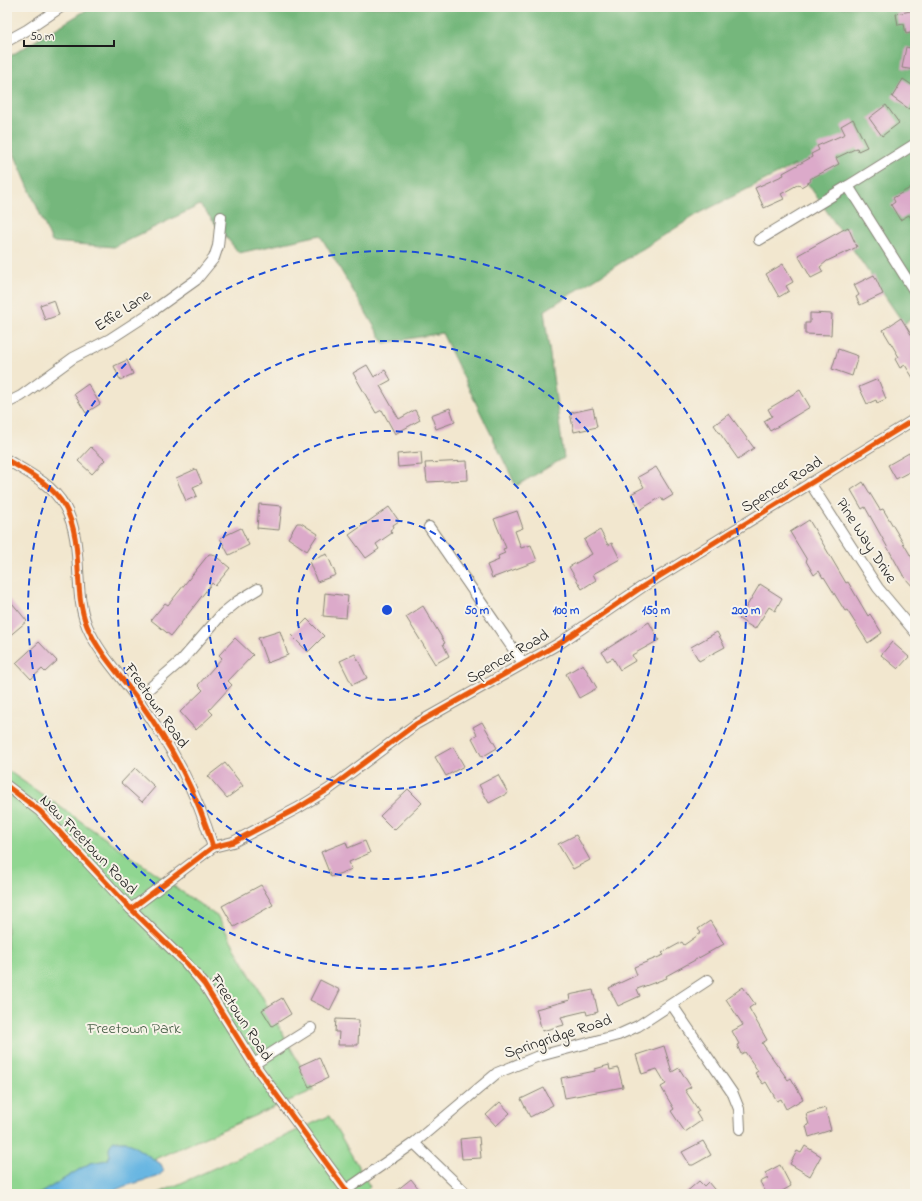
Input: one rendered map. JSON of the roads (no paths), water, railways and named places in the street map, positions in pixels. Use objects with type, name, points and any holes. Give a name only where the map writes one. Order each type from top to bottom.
[{"type":"street","points":[[7,41],[27,30],[61,7]]},
{"type":"street","points":[[759,240],[915,144]]},
{"type":"street","points":[[848,186],[915,292]]},
{"type":"street","name":"Effie Lane","points":[[7,403],[21,396],[73,358],[128,327],[196,280],[214,258],[218,246],[221,217]]},
{"type":"street","name":"Spencer Road","points":[[213,847],[233,842],[298,808],[329,789],[416,724],[560,643],[642,587],[915,419]]},
{"type":"street","name":"Freetown Road","points":[[7,460],[40,478],[65,507],[72,523],[76,545],[81,601],[87,626],[98,647],[162,734],[180,764],[206,823],[213,847]]},
{"type":"street","name":"Pine Way Drive","points":[[810,483],[878,588],[915,632]]},
{"type":"street","points":[[429,528],[524,663]]},
{"type":"street","points":[[137,699],[181,661],[222,614],[238,601],[258,589]]},
{"type":"street","name":"New Freetown Road","points":[[7,786],[40,811],[131,909]]},
{"type":"street","points":[[131,909],[213,847]]},
{"type":"street","name":"Freetown Road","points":[[131,909],[186,963],[204,984],[254,1064],[347,1192]]},
{"type":"street","name":"Springridge Road","points":[[347,1192],[414,1143],[497,1074],[513,1065],[618,1034],[652,1019],[708,980]]},
{"type":"street","points":[[672,1005],[733,1094],[739,1109],[740,1129]]},
{"type":"street","points":[[254,1064],[311,1028]]},
{"type":"street","points":[[414,1143],[467,1194]]},
{"type":"water","points":[[114,1141],[126,1141],[161,1164],[164,1171],[157,1177],[125,1186],[106,1194],[39,1194],[90,1163],[107,1160],[110,1155],[109,1147]]},
{"type":"park label","name":"Freetown Park","points":[[134,1029]]}]
